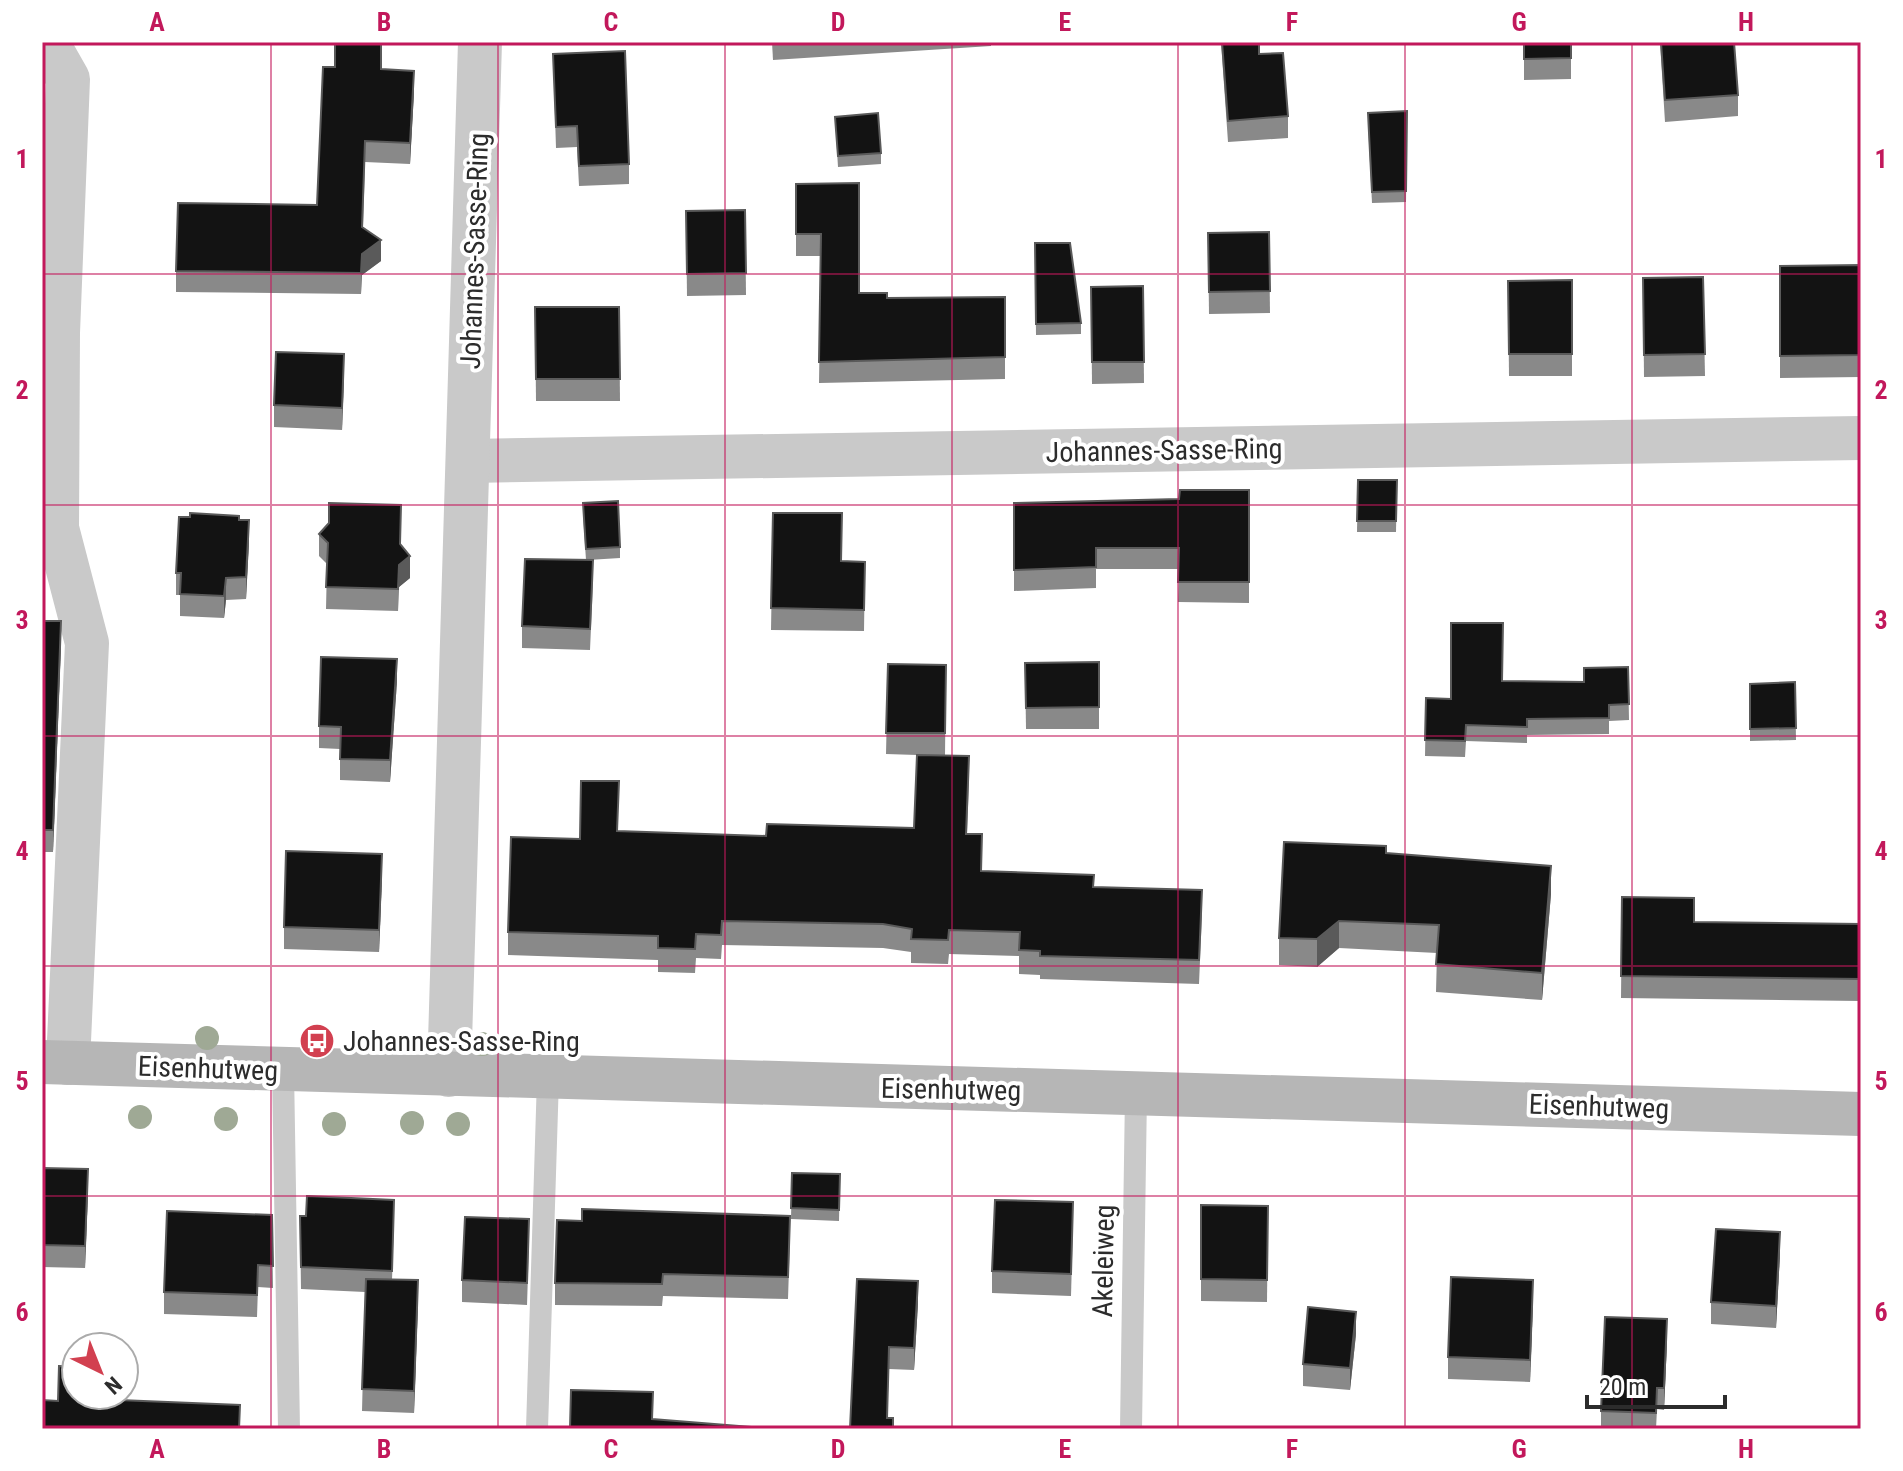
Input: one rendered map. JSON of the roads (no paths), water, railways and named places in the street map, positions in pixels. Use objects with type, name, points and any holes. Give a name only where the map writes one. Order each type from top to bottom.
[{"type":"street","points":[[47,42],[68,79],[58,333],[57,528],[87,643],[55,1063]]},
{"type":"street","name":"Johannes-Sasse-Ring","points":[[449,1075],[480,42]]},
{"type":"street","name":"Johannes-Sasse-Ring","points":[[468,461],[1861,438]]},
{"type":"street","name":"Eisenhutweg","points":[[55,1063],[1861,1114]]},
{"type":"lane","points":[[283,1070],[289,1429]]},
{"type":"lane","points":[[537,1429],[548,1078]]},
{"type":"lane","name":"Akeleiweg","points":[[1131,1429],[1136,1093]]},
{"type":"place","name":"Johannes-Sasse-Ring","points":[[317,1041]]}]
